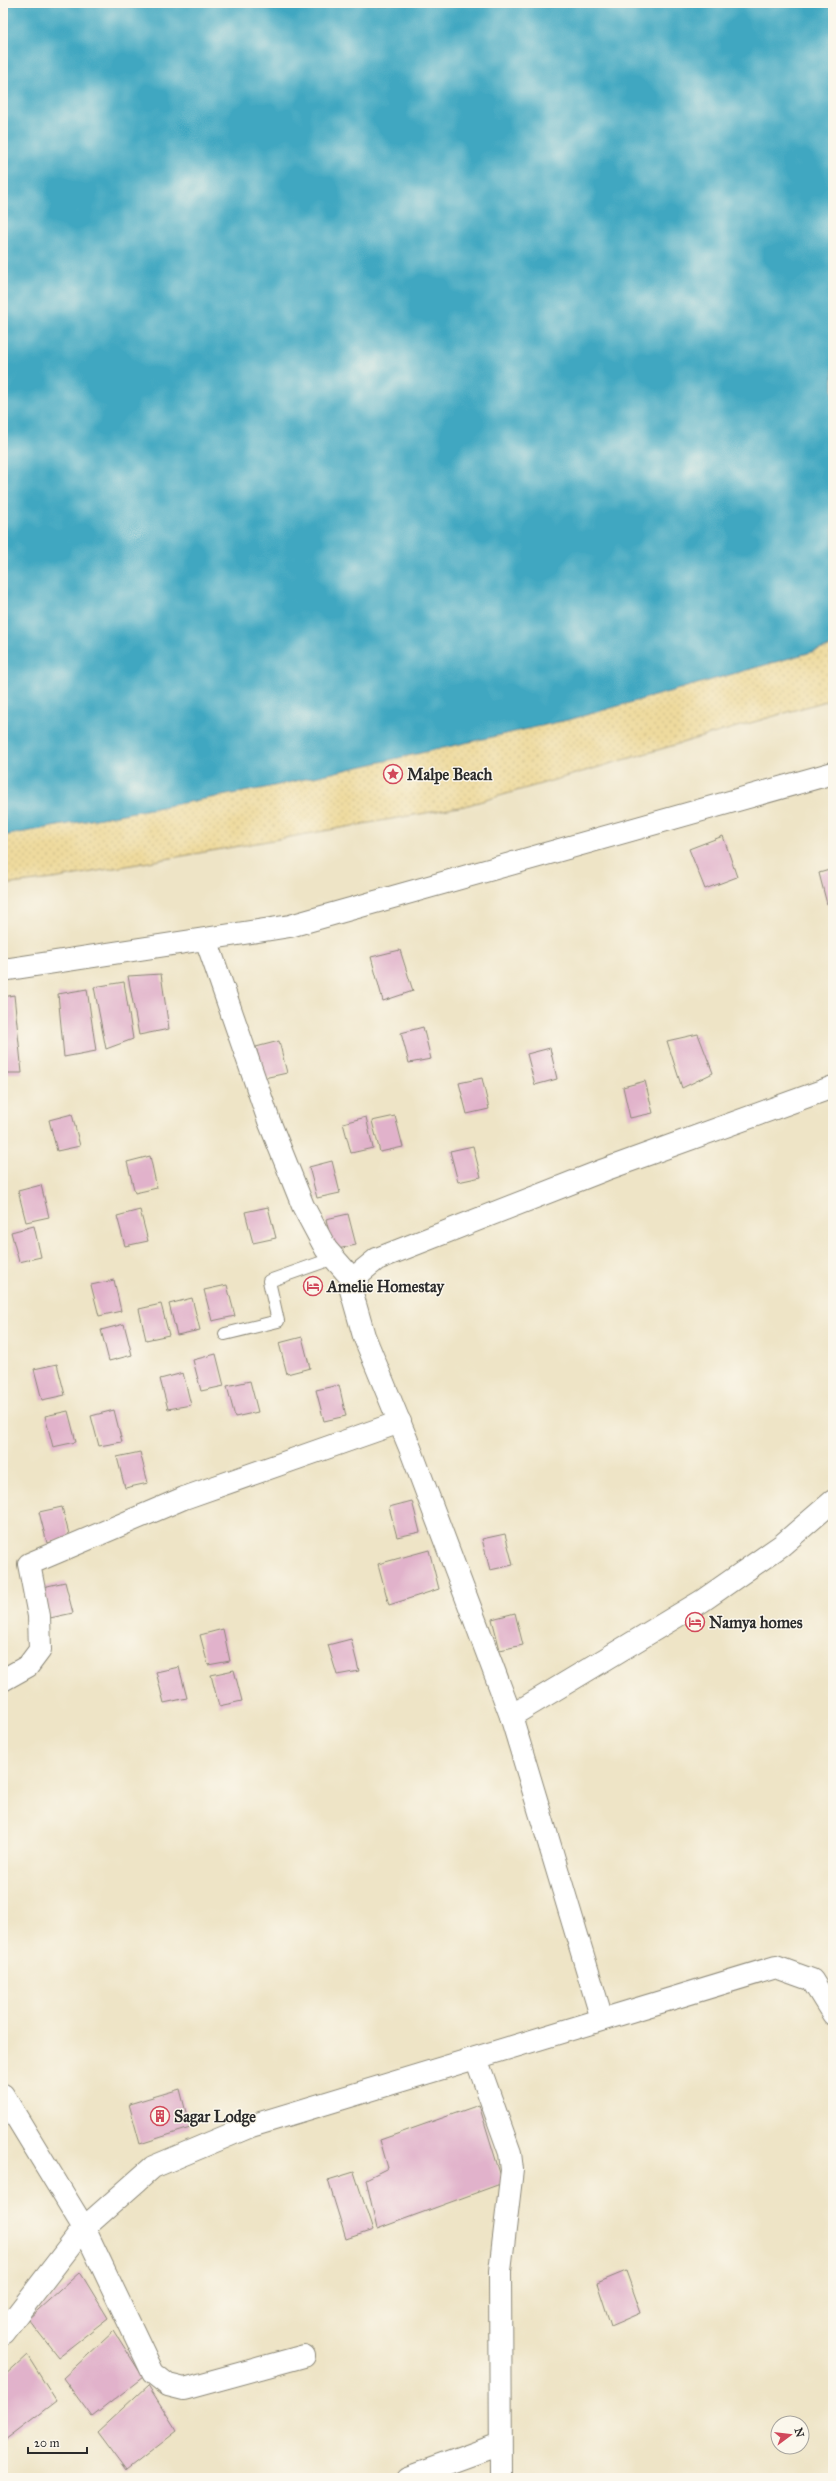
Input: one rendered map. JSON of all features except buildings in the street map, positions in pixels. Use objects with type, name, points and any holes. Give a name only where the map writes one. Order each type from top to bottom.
[{"type":"street","points":[[3,970],[290,926],[833,773]]},
{"type":"street","points":[[206,939],[269,1121],[303,1206],[326,1249],[356,1282]]},
{"type":"street","points":[[602,2020],[512,1716],[400,1422],[364,1336],[351,1290],[361,1272],[377,1259],[604,1170],[833,1087]]},
{"type":"street","points":[[3,1680],[28,1666],[40,1650],[39,1616],[29,1564],[184,1498],[400,1422]]},
{"type":"street","points":[[512,1716],[702,1601],[782,1545],[833,1501]]},
{"type":"street","points":[[3,2333],[84,2228],[152,2167],[251,2126],[776,1967],[812,1980],[833,2014]]},
{"type":"street","points":[[476,2058],[510,2153],[512,2170],[500,2271],[501,2478]]},
{"type":"street","points":[[3,2095],[84,2228],[153,2373],[168,2384],[184,2389],[304,2356]]},
{"type":"street","points":[[407,2478],[500,2444]]},
{"type":"lane","points":[[225,1334],[278,1322],[269,1281],[334,1258]]},
{"type":"sand","name":"Malpe Beach","points":[[833,621],[833,699],[465,806],[53,879],[3,885],[3,815]]},
{"type":"water","points":[[3,3],[833,3],[833,646],[572,719],[265,788],[3,836]]},
{"type":"place","name":"Malpe Beach","points":[[393,774]]},
{"type":"place","name":"Amelie Homestay","points":[[313,1286]]},
{"type":"place","name":"Namya homes","points":[[695,1622]]},
{"type":"place","name":"Sagar Lodge","points":[[160,2116]]}]
